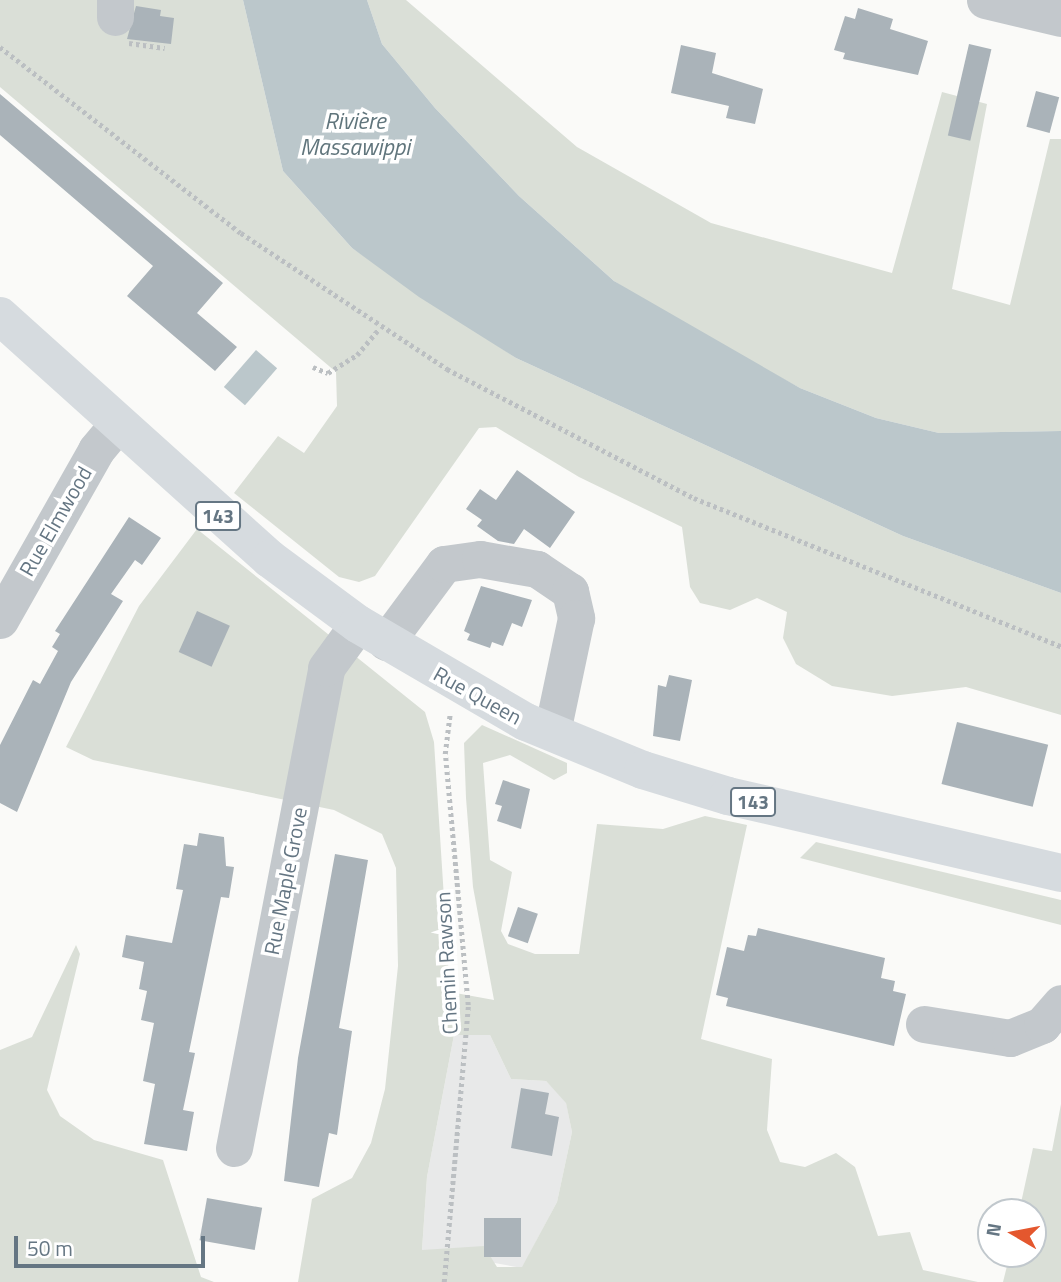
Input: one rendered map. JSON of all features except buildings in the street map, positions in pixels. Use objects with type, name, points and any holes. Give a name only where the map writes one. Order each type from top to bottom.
[{"type":"main road","name":"Rue Queen","points":[[0,316],[117,425],[270,559],[372,633],[460,686],[552,732],[643,770],[728,796],[1061,873]]},
{"type":"street","points":[[985,0],[1040,9]]},
{"type":"street","name":"Rue Elmwood","points":[[0,620],[96,450],[117,425]]},
{"type":"street","name":"Rue Maple Grove","points":[[234,1148],[326,668],[372,633],[444,564],[480,559],[537,569],[570,591],[576,618],[552,732]]},
{"type":"street","points":[[924,1024],[1010,1038],[1042,1026],[1061,1003]]},
{"type":"path","points":[[0,47],[241,233],[379,329],[694,498],[1061,646]]},
{"type":"path","points":[[313,367],[328,373],[356,355],[379,329]]},
{"type":"path","name":"Chemin Rawson","points":[[444,1282],[468,1005],[445,754],[450,711],[460,686]]},
{"type":"shaded area","points":[[0,0],[243,0],[283,171],[352,248],[516,358],[903,536],[1061,593],[1061,715],[966,687],[892,696],[832,686],[796,664],[783,638],[787,612],[757,598],[730,610],[700,603],[690,587],[682,527],[579,477],[496,427],[479,428],[375,576],[359,582],[339,577],[234,493],[278,436],[304,453],[337,406],[336,372],[0,87]]},
{"type":"shaded area","points":[[367,0],[406,0],[577,147],[711,223],[892,273],[942,92],[987,104],[952,289],[1010,305],[1050,139],[1061,139],[1061,431],[939,433],[876,418],[800,388],[667,316],[614,281],[519,196],[435,108],[382,44]]},
{"type":"shaded area","points":[[197,529],[425,712],[434,742],[450,992],[494,1000],[473,887],[466,798],[464,743],[482,725],[567,763],[567,773],[554,780],[510,755],[483,763],[490,860],[512,872],[501,931],[508,944],[535,954],[579,954],[597,824],[663,829],[705,816],[747,825],[701,1039],[772,1059],[767,1130],[780,1162],[805,1167],[836,1153],[855,1167],[878,1236],[910,1232],[923,1270],[978,1282],[298,1282],[312,1199],[352,1178],[371,1143],[385,1089],[398,966],[396,868],[382,834],[334,810],[93,760],[66,747],[139,606]],"holes":[[[454,1035],[490,1035],[511,1079],[546,1081],[566,1103],[572,1132],[557,1202],[522,1267],[497,1267],[484,1246],[422,1250],[427,1177]]]},
{"type":"shaded area","points":[[816,842],[1061,900],[1061,925],[800,858]]},
{"type":"shaded area","points":[[76,945],[80,954],[47,1090],[60,1116],[94,1140],[163,1160],[201,1277],[214,1282],[0,1282],[0,1050],[32,1037]]},
{"type":"shaded area","points":[[454,1035],[490,1035],[511,1079],[546,1081],[566,1102],[572,1132],[557,1202],[522,1268],[422,1250],[427,1177]]},
{"type":"shaded area","points":[[1061,1104],[1061,1282],[1003,1282],[1006,1268],[1047,1268],[1047,1198],[1022,1198],[1033,1148],[1052,1151]]},
{"type":"water","name":"Rivière Massawippi","points":[[243,0],[367,0],[382,44],[435,108],[519,196],[614,281],[800,388],[876,418],[939,433],[1061,431],[1061,593],[903,536],[516,358],[419,297],[352,248],[283,171]]},
{"type":"water","points":[[256,350],[277,368],[245,405],[224,387]]}]
